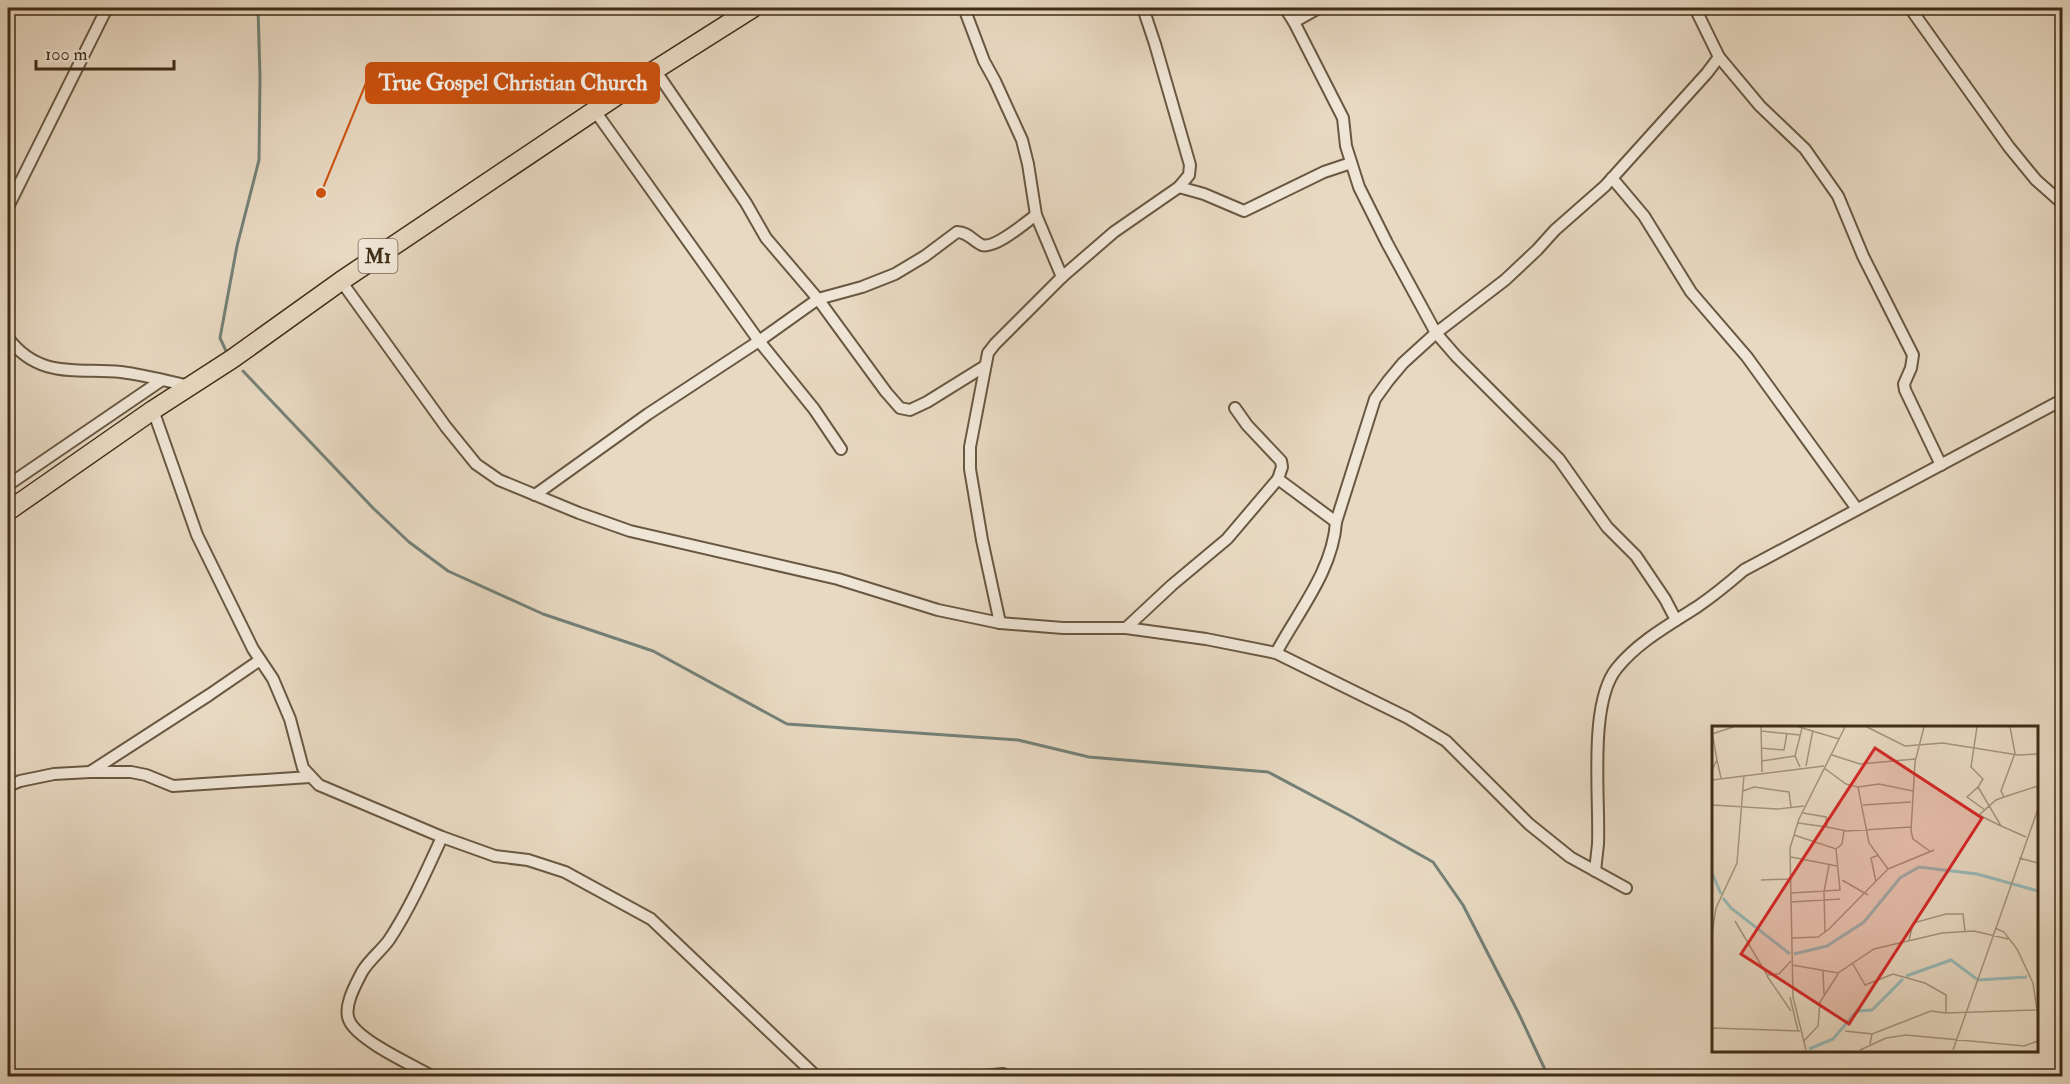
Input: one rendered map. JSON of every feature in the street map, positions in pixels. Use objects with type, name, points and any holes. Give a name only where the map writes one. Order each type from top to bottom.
[{"type":"highway","name":"M1","points":[[8,510],[153,410],[232,359],[341,281],[655,70],[753,8]]},
{"type":"street","points":[[8,207],[106,8]]},
{"type":"street","points":[[964,8],[984,61],[1022,140],[1036,215],[1062,277]]},
{"type":"street","points":[[1000,623],[970,469],[970,447],[988,353],[1062,277],[1114,232],[1179,187],[1189,175],[1190,165],[1143,8]]},
{"type":"street","points":[[1285,8],[1343,118],[1346,146],[1359,187],[1436,333],[1514,416],[1559,459],[1607,527],[1636,556],[1677,620]]},
{"type":"street","points":[[1294,22],[1319,8]]},
{"type":"street","points":[[1695,8],[1719,57],[1760,106],[1805,149],[1838,196],[1852,224],[1863,256],[1913,355],[1911,368],[1904,384],[1905,390],[1941,465]]},
{"type":"street","points":[[1910,8],[2009,147],[2036,180],[2062,203]]},
{"type":"street","points":[[1276,653],[1326,564],[1335,537],[1336,522],[1374,399],[1403,363],[1436,333],[1505,280],[1612,178],[1719,57]]},
{"type":"street","points":[[655,70],[746,202],[766,238],[818,299],[885,392],[900,408],[910,410],[927,402],[985,366]]},
{"type":"street","points":[[595,111],[759,341],[814,410],[841,449]]},
{"type":"street","points":[[1179,187],[1204,194],[1244,211],[1315,176],[1351,163]]},
{"type":"street","points":[[1612,178],[1644,216],[1691,292],[1747,357],[1857,509]]},
{"type":"street","points":[[535,495],[648,414],[818,299],[862,287],[895,274],[925,256],[957,232],[962,232],[980,244],[988,246],[1036,215]]},
{"type":"street","points":[[341,281],[446,427],[476,464],[499,480],[630,531],[838,579],[938,610],[1000,623],[1063,628],[1126,628],[1206,639],[1276,653],[1408,718],[1446,741],[1528,824],[1570,857],[1626,888]]},
{"type":"street","points":[[8,338],[32,360],[53,369],[122,372],[189,386]]},
{"type":"street","points":[[8,485],[162,380]]},
{"type":"street","points":[[1595,871],[1598,844],[1596,789],[1599,724],[1606,686],[1615,669],[1628,656],[1699,606],[1744,570],[2062,400]]},
{"type":"street","points":[[1126,628],[1172,585],[1227,539],[1278,478],[1282,467],[1281,461],[1247,425],[1235,408]]},
{"type":"street","points":[[153,410],[197,535],[260,660],[277,688],[290,719],[303,768],[310,777],[319,785],[442,837],[495,856],[528,860],[565,872],[651,919],[816,1077]]},
{"type":"street","points":[[1278,478],[1336,522]]},
{"type":"street","points":[[90,772],[209,696],[260,660]]},
{"type":"street","points":[[8,786],[20,781],[54,774],[90,772],[131,772],[146,775],[173,786],[310,777]]},
{"type":"street","points":[[432,1077],[374,1044],[356,1029],[349,1019],[348,1006],[363,970],[388,941],[415,895],[442,837]]},
{"type":"street","points":[[983,1077],[1003,1074],[1007,1077]]},
{"type":"waterway","points":[[227,353],[220,338],[237,246],[259,160],[258,8]]},
{"type":"waterway","points":[[243,371],[374,509],[409,542],[448,571],[543,614],[653,651],[787,724],[1018,740],[1089,757],[1268,772],[1349,815],[1433,862],[1463,905],[1548,1076]]},
{"type":"place","name":"True Gospel Christian Church","points":[[321,193]]}]
